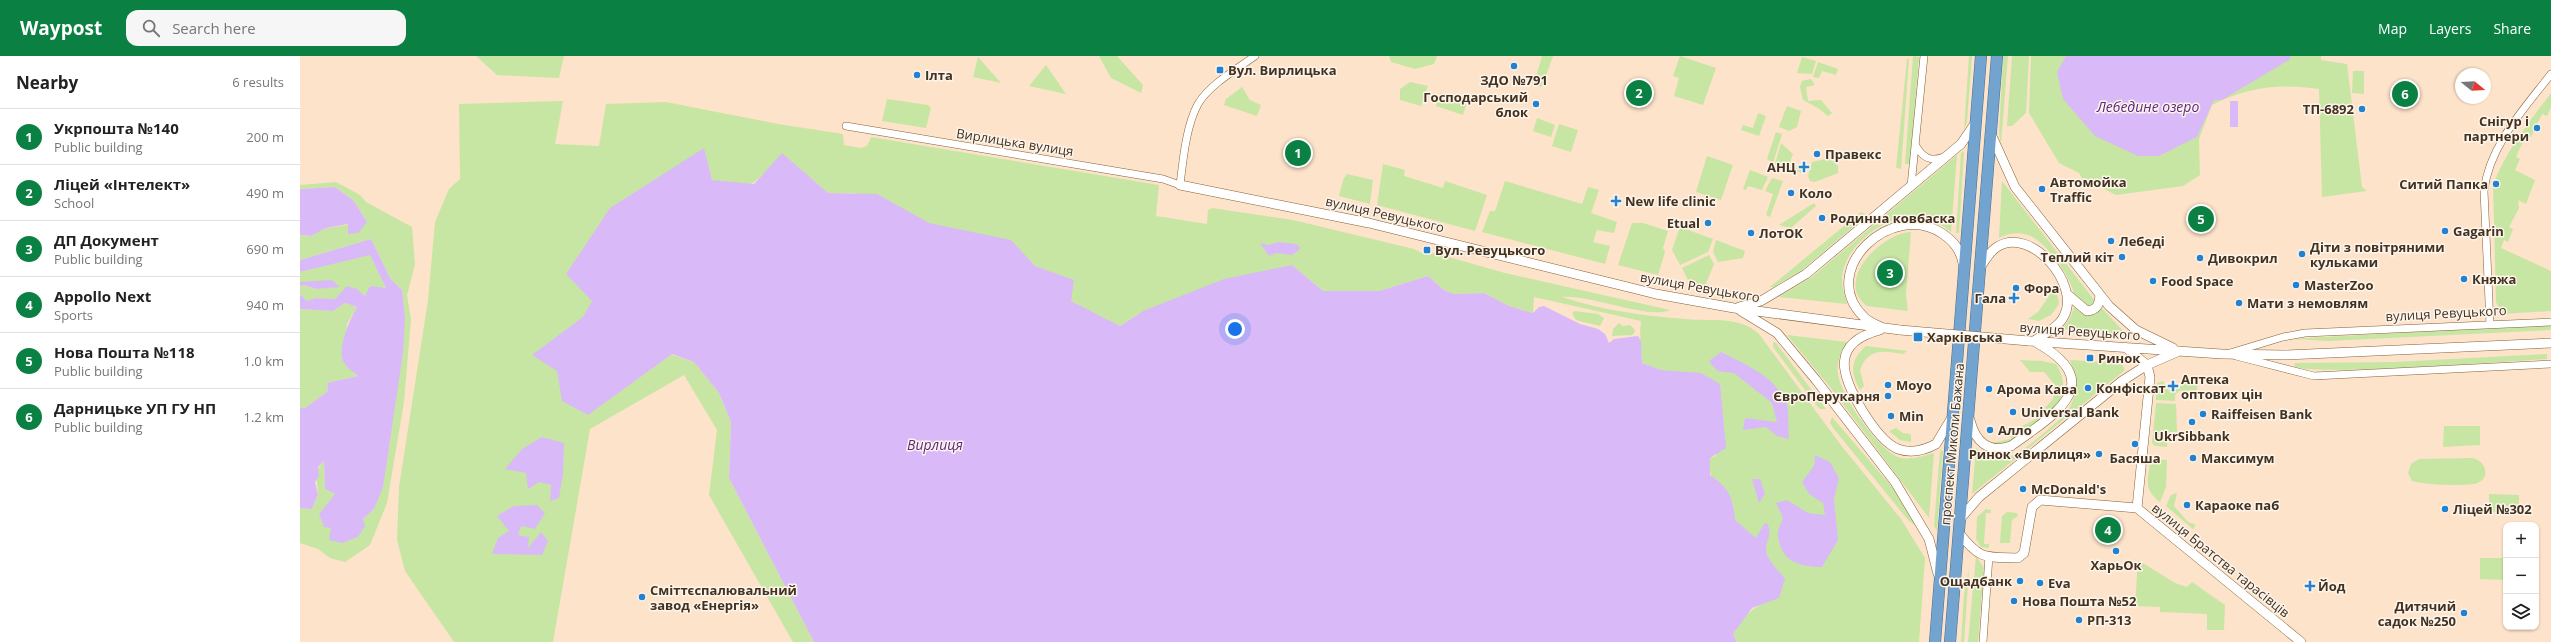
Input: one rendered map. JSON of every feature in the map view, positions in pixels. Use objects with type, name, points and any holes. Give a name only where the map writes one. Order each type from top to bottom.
[{"type":"highway","name":"проспект Миколи Бажана","points":[[1934,642],[1981,56]]},
{"type":"highway","name":"проспект Миколи Бажана","points":[[1950,642],[1997,56]]},
{"type":"street","points":[[1180,185],[1192,120],[1198,103],[1208,92],[1255,56]]},
{"type":"street","points":[[1911,186],[1924,56]]},
{"type":"street","points":[[2490,324],[2484,191],[2486,173],[2504,137],[2551,74]]},
{"type":"street","points":[[1734,308],[1761,301],[1806,274],[1948,156],[1966,138],[1976,122]]},
{"type":"street","name":"Вирлицька вулиця","points":[[846,126],[1163,179],[1180,185]]},
{"type":"street","points":[[1991,134],[2015,187],[2100,295],[2127,324],[2152,339],[2179,351]]},
{"type":"street","points":[[1916,146],[1923,156],[1931,159],[1948,156]]},
{"type":"street","name":"вулиця Ревуцького","points":[[1180,185],[1364,221],[1603,282],[1734,308],[1884,329],[2226,354],[2284,355],[2551,343]]},
{"type":"street","points":[[1884,329],[1863,316],[1853,302],[1848,288],[1849,271],[1852,264],[1862,250],[1876,238],[1899,225],[1913,223],[1929,226],[1950,239],[1958,248],[1964,268]]},
{"type":"street","points":[[1980,269],[1987,256],[2000,245],[2008,243],[2026,244],[2042,254],[2059,274],[2068,295],[2087,311],[2093,311],[2099,305],[2100,295]]},
{"type":"street","points":[[1969,416],[1973,432],[1980,442],[1988,447],[2003,449],[2011,446],[2060,410],[2071,389],[2069,372],[2065,363],[2052,351],[2032,341],[2064,317],[2068,295]]},
{"type":"street","points":[[1734,308],[1777,333],[1895,482],[1922,526],[1934,554],[1939,580]]},
{"type":"street","name":"вулиця Ревуцького","points":[[2226,354],[2283,337],[2305,333],[2551,322]]},
{"type":"street","points":[[1884,329],[1861,336],[1854,343],[1845,358],[1844,374],[1846,382],[1868,420],[1892,445],[1912,452],[1936,444],[1946,431],[1953,414]]},
{"type":"street","points":[[2124,347],[2147,365]]},
{"type":"street","points":[[1960,519],[1979,497],[2122,381],[2147,365],[2179,351]]},
{"type":"street","name":"вулиця Ревуцького","points":[[2226,354],[2314,376],[2551,364]]},
{"type":"street","name":"вулиця Братства тарасівців","points":[[2137,508],[2150,384],[2147,365]]},
{"type":"street","name":"вулиця Братства тарасівців","points":[[1959,533],[1973,551],[1980,556],[2018,558],[2024,553],[2032,507],[2040,500],[2137,508],[2301,642]]},
{"type":"street","points":[[1982,642],[1989,556]]},
{"type":"green space","points":[[476,56],[564,56],[559,78],[497,75]]},
{"type":"green space","points":[[1099,56],[1117,56],[1143,85],[1141,93],[1111,78]]},
{"type":"green space","points":[[1389,56],[1437,56],[1434,64],[1415,69],[1391,62]]},
{"type":"green space","points":[[1542,56],[1553,56],[1542,87],[1530,83],[1535,80]]},
{"type":"green space","points":[[1680,56],[1716,68],[1703,105],[1674,96],[1679,78],[1673,76]]},
{"type":"green space","points":[[1913,56],[1919,57],[1910,164],[1905,164]]},
{"type":"green space","points":[[1969,56],[1972,56],[1967,122],[1964,130]]},
{"type":"green space","points":[[2003,56],[2008,56],[2001,144],[1999,134]]},
{"type":"green space","points":[[2012,56],[2029,56],[2026,113],[2012,126],[2007,126]]},
{"type":"green space","points":[[2031,56],[2321,56],[2321,60],[2347,64],[2362,187],[2367,191],[2322,197],[2319,89],[2291,86],[2251,90],[2212,105],[2199,139],[2200,175],[2183,186],[2116,195],[2082,178],[2079,173],[2059,163],[2029,113]]},
{"type":"green space","points":[[978,57],[1001,83],[973,77]]},
{"type":"green space","points":[[1802,57],[1816,61],[1812,74],[1797,73]]},
{"type":"green space","points":[[1907,59],[1909,59],[1901,169],[1896,168]]},
{"type":"green space","points":[[1818,62],[1838,69],[1836,75],[1822,71],[1819,78],[1813,77]]},
{"type":"green space","points":[[1046,65],[1066,94],[1029,86]]},
{"type":"green space","points":[[2353,71],[2364,71],[2364,94],[2352,93]]},
{"type":"green space","points":[[1811,79],[1815,85],[1806,87],[1808,101],[1821,100],[1832,113],[1828,116],[1818,108],[1803,100],[1800,87],[1802,81]]},
{"type":"green space","points":[[1410,82],[1428,86],[1421,106],[1400,100],[1400,89]]},
{"type":"green space","points":[[1242,87],[1250,100],[1261,105],[1257,116],[1224,105],[1226,99]]},
{"type":"green space","points":[[1440,93],[1467,102],[1463,115],[1436,106]]},
{"type":"green space","points":[[2551,93],[2551,107],[2547,116],[2542,114],[2531,137],[2526,135],[2516,157],[2520,159],[2515,170],[2535,180],[2526,204],[2518,200],[2519,208],[2509,227],[2513,229],[2508,242],[2504,240],[2501,248],[2551,271],[2551,311],[2502,314],[2496,302],[2493,185],[2504,160],[2526,126]]},
{"type":"green space","points":[[887,99],[928,105],[931,108],[926,128],[882,121]]},
{"type":"green space","points":[[563,101],[555,144],[599,146],[606,104],[666,102],[778,124],[843,134],[844,145],[860,148],[867,146],[871,137],[1159,185],[1156,216],[1207,224],[1208,210],[1212,208],[1293,220],[1414,249],[1426,255],[1434,253],[1505,273],[1670,310],[1648,312],[1587,299],[1562,297],[1592,306],[1655,316],[1695,320],[1724,320],[1742,324],[1759,334],[1840,444],[1901,519],[1925,558],[1919,642],[1737,642],[1733,634],[1743,620],[1750,612],[1765,603],[1741,526],[1734,520],[1713,482],[1710,458],[1716,456],[1670,374],[1642,363],[1640,336],[1641,321],[1534,297],[1533,313],[1509,306],[1484,293],[1454,294],[1444,290],[1428,276],[1379,291],[1323,291],[1292,265],[1138,314],[1120,326],[1101,317],[1085,315],[1079,305],[1071,301],[1062,276],[1035,266],[1026,257],[929,223],[854,193],[828,193],[809,177],[763,174],[751,184],[745,186],[733,186],[712,180],[709,168],[661,351],[694,362],[719,393],[731,422],[729,478],[814,642],[793,642],[709,495],[717,430],[684,375],[590,429],[553,642],[454,642],[405,571],[397,540],[399,487],[428,300],[435,222],[449,189],[460,179],[459,104]]},
{"type":"green space","points":[[1787,106],[1801,111],[1797,127],[1789,131],[1779,127]]},
{"type":"green space","points":[[1758,113],[1766,116],[1759,136],[1741,130],[1743,125],[1753,128]]},
{"type":"green space","points":[[1537,118],[1555,125],[1551,137],[1533,131]]},
{"type":"green space","points":[[1559,124],[1578,130],[1571,152],[1552,146]]},
{"type":"green space","points":[[1776,132],[1782,134],[1773,163],[1767,159]]},
{"type":"green space","points":[[1781,143],[1793,154],[1789,165],[1803,170],[1802,173],[1775,164]]},
{"type":"green space","points":[[1964,151],[1959,233],[1956,233],[1961,153]]},
{"type":"green space","points":[[1957,155],[1951,232],[1934,221],[1925,218],[1915,216],[1893,220],[1871,233],[1853,250],[1843,271],[1842,279],[1847,304],[1779,297],[1812,277]]},
{"type":"green space","points":[[1707,156],[1733,165],[1721,200],[1696,192]]},
{"type":"green space","points":[[1830,158],[1838,166],[1838,173],[1815,182],[1810,181],[1808,176],[1812,162]]},
{"type":"green space","points":[[1383,164],[1405,170],[1404,176],[1443,188],[1445,181],[1487,195],[1475,231],[1377,205]]},
{"type":"green space","points":[[1750,170],[1768,177],[1762,190],[1748,186],[1746,190],[1743,189]]},
{"type":"green space","points":[[1347,174],[1373,180],[1370,204],[1339,196],[1343,180]]},
{"type":"green space","points":[[1772,178],[1783,181],[1770,217],[1766,215],[1773,194],[1765,191]]},
{"type":"green space","points":[[1505,181],[1582,204],[1588,187],[1599,190],[1591,213],[1617,222],[1614,233],[1597,230],[1593,242],[1610,246],[1605,264],[1482,232],[1490,211],[1495,211]]},
{"type":"green space","points":[[2002,181],[2095,301],[2127,335],[2062,329],[2067,323],[2074,309],[2074,293],[2070,283],[2059,263],[2043,245],[2035,239],[2028,235],[2017,233],[1999,238]]},
{"type":"green space","points":[[336,182],[360,195],[366,202],[412,227],[415,264],[407,295],[411,319],[404,402],[387,503],[370,545],[345,562],[330,558],[318,549],[300,543],[300,508],[312,509],[318,495],[318,469],[324,461],[325,489],[335,494],[363,519],[374,509],[405,317],[402,290],[390,278],[371,239],[300,260],[300,235],[311,236],[326,228],[367,222],[354,201],[335,187],[300,189],[300,185]]},
{"type":"green space","points":[[1814,203],[1816,206],[1791,228],[1779,225]]},
{"type":"green space","points":[[1861,212],[1867,215],[1802,270],[1774,287],[1770,287]]},
{"type":"green space","points":[[1632,223],[1643,223],[1668,231],[1663,248],[1665,252],[1658,275],[1618,265]]},
{"type":"green space","points":[[1680,227],[1713,239],[1708,252],[1680,265],[1672,250]]},
{"type":"green space","points":[[1911,232],[1906,295],[1908,311],[1867,306],[1858,296],[1855,284],[1858,272],[1865,260],[1875,249],[1887,240],[1899,234]]},
{"type":"green space","points":[[1716,240],[1745,251],[1743,258],[1718,262],[1713,252]]},
{"type":"green space","points":[[370,254],[386,288],[365,296],[357,289],[335,299],[316,298],[307,302],[300,294],[300,286],[303,285],[316,289],[339,286],[300,282],[300,272]]},
{"type":"green space","points":[[1709,255],[1714,264],[1705,286],[1689,282],[1682,268]]},
{"type":"green space","points":[[2056,286],[2059,304],[2051,315],[2039,321],[2028,319],[2038,312]]},
{"type":"green space","points":[[345,303],[357,307],[347,324],[344,363],[358,376],[327,383],[328,391],[305,408],[300,408],[300,309],[333,311]]},
{"type":"green space","points":[[1575,311],[1598,314],[1604,318],[1600,326],[1576,320],[1572,313]]},
{"type":"green space","points":[[1619,323],[1623,326],[1630,325],[1635,332],[1632,335],[1612,336],[1613,329]]},
{"type":"green space","points":[[2551,324],[2551,330],[2329,341],[2291,339]]},
{"type":"green space","points":[[1787,335],[1847,342],[1840,358],[1838,374],[1841,384],[1853,408],[1871,433],[1890,452],[1898,457],[1921,457],[1934,453],[1929,518],[1830,387]]},
{"type":"green space","points":[[1773,342],[1776,343],[1826,409],[1820,409],[1817,406],[1773,347]]},
{"type":"green space","points":[[1866,346],[1907,351],[1903,354],[1882,352],[1871,355],[1867,358],[1860,370],[1864,386],[1860,390],[1854,378],[1853,366],[1857,356]]},
{"type":"green space","points":[[2547,354],[2547,359],[2372,369],[2308,369],[2294,366],[2295,363],[2395,362]]},
{"type":"green space","points":[[2020,360],[2042,361],[2056,364],[2062,378],[2063,391],[2058,402],[2040,422],[2005,445],[1990,443],[2011,439],[2011,432],[2041,416],[2040,413],[2053,399],[2056,386],[2044,372],[2030,372]]},
{"type":"green space","points":[[2070,360],[2117,363],[2122,364],[2125,370],[1972,494],[1976,448],[1994,458],[2008,458],[2025,448],[2065,415],[2072,402],[2075,389],[2074,375]]},
{"type":"green space","points":[[2187,378],[2198,379],[2197,390],[2179,391],[2175,395],[2175,401],[2156,400],[2157,383],[2163,381],[2170,392],[2179,388]]},
{"type":"green space","points":[[2156,403],[2176,404],[2177,432],[2168,432],[2167,447],[2155,446],[2152,443]]},
{"type":"green space","points":[[1832,417],[1892,487],[1918,525],[1917,527],[1908,520],[1834,429],[1830,423]]},
{"type":"green space","points":[[2444,426],[2480,426],[2480,445],[2443,447]]},
{"type":"green space","points":[[1896,428],[1903,433],[1911,434],[1911,442],[1900,440],[1889,431]]},
{"type":"green space","points":[[1943,450],[1937,531],[1934,526],[1940,451]]},
{"type":"green space","points":[[2472,458],[2481,463],[2485,471],[2483,479],[2474,484],[2443,485],[2412,481],[2408,473],[2411,464],[2419,459]]},
{"type":"green space","points":[[2153,459],[2167,460],[2166,487],[2160,502],[2151,493],[2148,484],[2150,462]]},
{"type":"green space","points":[[2177,493],[2174,506],[2188,522],[2196,525],[2193,529],[2166,506],[2171,495]]},
{"type":"green space","points":[[2489,494],[2519,495],[2519,512],[2489,512]]},
{"type":"green space","points":[[1986,509],[1991,510],[1991,513],[1986,513],[1984,544],[1989,544],[1989,548],[1981,547],[1976,539],[1977,517]]},
{"type":"green space","points":[[2007,512],[2017,513],[2018,516],[2012,520],[2010,543],[2000,543],[2002,516]]},
{"type":"green space","points":[[1976,556],[1984,568],[1978,642],[1968,642]]},
{"type":"green space","points":[[2480,558],[2503,558],[2503,580],[2480,579]]},
{"type":"green space","points":[[2138,560],[2175,583],[2187,587],[2192,582],[2225,605],[2224,630],[2207,630],[2207,614],[2160,612],[2160,607],[2135,606]]},
{"type":"green space","points":[[1969,568],[1964,642],[1961,642],[1964,595]]},
{"type":"water","name":"Лебедине озеро","points":[[2066,56],[2291,56],[2289,60],[2222,100],[2214,100],[2197,137],[2159,156],[2138,156],[2095,136],[2063,99],[2057,72]]},
{"type":"water","points":[[2230,101],[2238,101],[2238,127],[2230,127]]},
{"type":"water","name":"Вирлиця","points":[[704,148],[712,180],[754,184],[782,153],[828,193],[877,194],[929,223],[1011,240],[1035,266],[1074,280],[1071,301],[1120,326],[1143,311],[1224,279],[1292,265],[1323,291],[1379,291],[1428,276],[1444,290],[1454,294],[1484,293],[1509,306],[1533,313],[1539,307],[1544,306],[1580,324],[1598,329],[1605,334],[1609,343],[1614,339],[1638,336],[1641,341],[1642,363],[1661,370],[1701,373],[1720,384],[1726,448],[1710,458],[1710,475],[1722,484],[1729,494],[1733,505],[1735,520],[1756,538],[1764,524],[1767,523],[1769,527],[1769,537],[1766,546],[1767,554],[1785,579],[1779,598],[1752,608],[1733,634],[1737,642],[814,642],[729,478],[731,422],[719,393],[694,362],[672,354],[588,415],[562,401],[557,371],[532,355],[583,317],[592,301],[566,274],[610,208]]},
{"type":"water","points":[[335,187],[354,201],[367,222],[358,233],[348,234],[348,224],[326,228],[311,236],[300,235],[300,189]]},
{"type":"water","points":[[371,239],[390,278],[402,290],[405,317],[403,353],[383,487],[374,509],[363,519],[365,526],[358,537],[342,543],[329,540],[331,528],[324,527],[319,514],[335,494],[325,489],[324,461],[318,467],[319,476],[315,482],[318,495],[312,509],[300,508],[300,408],[305,408],[328,391],[327,383],[358,376],[344,363],[342,357],[345,335],[357,307],[345,303],[333,311],[300,309],[300,294],[307,301],[316,298],[335,299],[347,286],[357,289],[365,296],[370,286],[386,288],[370,255],[300,272],[300,260]]},
{"type":"water","points":[[1278,242],[1296,244],[1301,248],[1292,255],[1276,253],[1269,256],[1260,243],[1269,245]]},
{"type":"water","points":[[332,280],[340,287],[316,289],[304,285],[300,286],[300,282]]},
{"type":"water","points":[[1721,352],[1759,372],[1776,386],[1787,405],[1789,439],[1777,436],[1766,427],[1743,430],[1745,418],[1777,422],[1772,403],[1734,373],[1717,371],[1709,361]]},
{"type":"water","points":[[542,437],[564,443],[563,474],[559,498],[550,501],[551,485],[539,482],[528,489],[526,473],[505,469],[522,449]]},
{"type":"water","points":[[1815,455],[1830,462],[1839,478],[1834,499],[1838,540],[1822,567],[1799,564],[1787,557],[1783,552],[1778,534],[1783,518],[1776,503],[1787,500],[1808,513],[1825,515],[1823,503],[1809,494],[1802,482],[1814,466]]},
{"type":"water","points":[[1752,479],[1760,479],[1765,494],[1759,503]]},
{"type":"water","points":[[537,505],[545,513],[535,529],[521,526],[518,535],[529,537],[528,548],[541,532],[548,541],[542,555],[492,554],[498,538],[509,531],[497,516],[514,506]]},
{"type":"place","name":"ЗДО №791","points":[[1514,66]]},
{"type":"place","name":"Вул. Вирлицька","points":[[1220,70]]},
{"type":"place","name":"Ілта","points":[[917,75]]},
{"type":"place","name":"Ліцей «Інтелект»","points":[[1639,93]]},
{"type":"place","name":"Дарницьке УП ГУ НП","points":[[2405,94]]},
{"type":"place","name":"Господарський блок","points":[[1536,104]]},
{"type":"place","name":"ТП-6892","points":[[2362,109]]},
{"type":"place","name":"Снігур і партнери","points":[[2537,128]]},
{"type":"place","name":"Укрпошта №140","points":[[1298,153]]},
{"type":"place","name":"Правекс","points":[[1817,154]]},
{"type":"place","name":"АНЦ","points":[[1804,167]]},
{"type":"place","name":"Ситий Папка","points":[[2496,184]]},
{"type":"place","name":"Автомойка Traffic","points":[[2042,189]]},
{"type":"place","name":"Коло","points":[[1791,193]]},
{"type":"place","name":"New life clinic","points":[[1616,201]]},
{"type":"place","name":"Родинна ковбаска","points":[[1822,218]]},
{"type":"place","name":"Нова Пошта №118","points":[[2201,219]]},
{"type":"place","name":"Etual","points":[[1708,223]]},
{"type":"place","name":"Gagarin","points":[[2445,231]]},
{"type":"place","name":"ЛотОК","points":[[1751,233]]},
{"type":"place","name":"Лебеді","points":[[2111,241]]},
{"type":"place","name":"Вул. Ревуцького","points":[[1427,250]]},
{"type":"place","name":"Діти з повітряними кульками","points":[[2302,254]]},
{"type":"place","name":"Теплий кіт","points":[[2122,257]]},
{"type":"place","name":"Дивокрил","points":[[2200,258]]},
{"type":"place","name":"ДП Документ","points":[[1890,273]]},
{"type":"place","name":"Княжа","points":[[2464,279]]},
{"type":"place","name":"Food Space","points":[[2153,281]]},
{"type":"place","name":"MasterZoo","points":[[2296,285]]},
{"type":"place","name":"Фора","points":[[2016,288]]},
{"type":"place","name":"Гала","points":[[2014,298]]},
{"type":"place","name":"Мати з немовлям","points":[[2239,303]]},
{"type":"place","name":"Харківська","points":[[1918,337]]},
{"type":"place","name":"Ринок","points":[[2090,358]]},
{"type":"place","name":"Moyo","points":[[1888,385]]},
{"type":"place","name":"Аптека оптових цін","points":[[2173,386]]},
{"type":"place","name":"Конфіскат","points":[[2088,388]]},
{"type":"place","name":"Арома Кава","points":[[1989,389]]},
{"type":"place","name":"ЄвроПерукарня","points":[[1888,396]]},
{"type":"place","name":"Universal Bank","points":[[2013,412]]},
{"type":"place","name":"Raiffeisen Bank","points":[[2203,414]]},
{"type":"place","name":"Min","points":[[1891,416]]},
{"type":"place","name":"UkrSibbank","points":[[2192,422]]},
{"type":"place","name":"Алло","points":[[1990,430]]},
{"type":"place","name":"Басяша","points":[[2135,444]]},
{"type":"place","name":"Ринок «Вирлиця»","points":[[2099,454]]},
{"type":"place","name":"Максимум","points":[[2193,458]]},
{"type":"place","name":"McDonald's","points":[[2023,489]]},
{"type":"place","name":"Караоке паб","points":[[2187,505]]},
{"type":"place","name":"Ліцей №302","points":[[2445,509]]},
{"type":"place","name":"Appollo Next","points":[[2108,530]]},
{"type":"place","name":"ХарьОк","points":[[2116,551]]},
{"type":"place","name":"Ощадбанк","points":[[2020,581]]},
{"type":"place","name":"Eva","points":[[2040,583]]},
{"type":"place","name":"Йод","points":[[2310,586]]},
{"type":"place","name":"Сміттєспалювальний завод «Енергія»","points":[[642,597]]},
{"type":"place","name":"Нова Пошта №52","points":[[2014,601]]},
{"type":"place","name":"Дитячий садок №250","points":[[2464,613]]},
{"type":"place","name":"РП-313","points":[[2079,620]]}]
